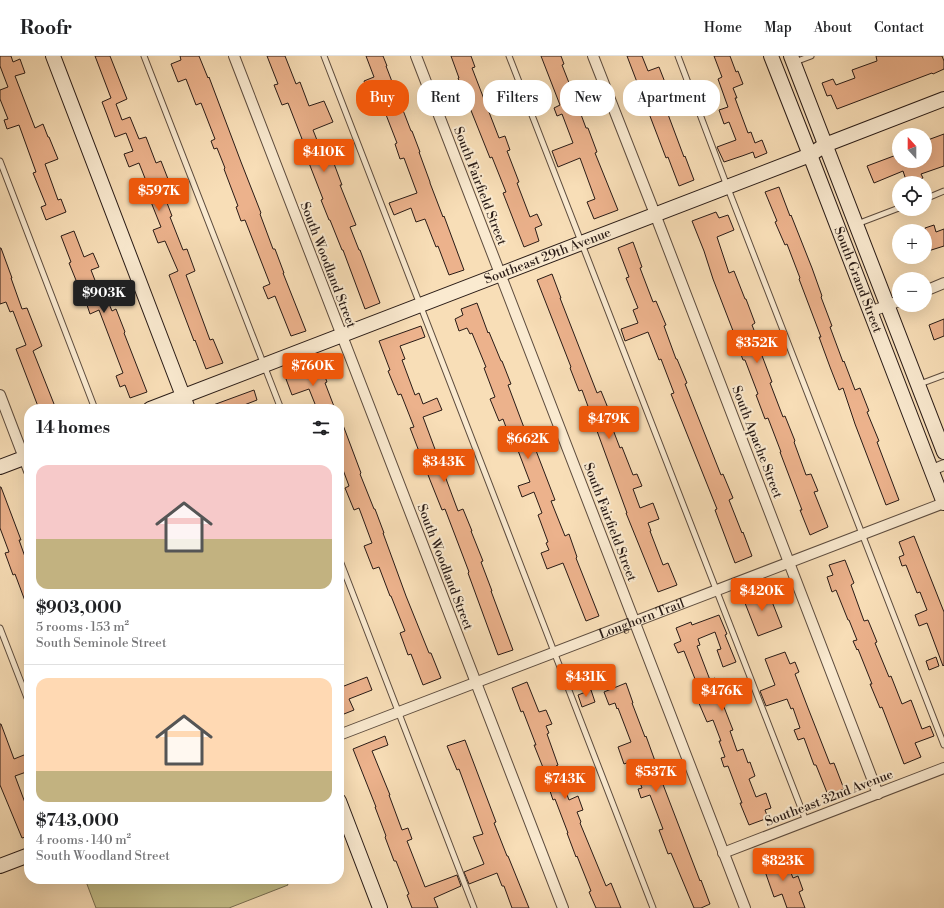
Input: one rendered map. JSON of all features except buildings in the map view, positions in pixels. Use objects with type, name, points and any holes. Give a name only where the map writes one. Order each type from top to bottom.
[{"type":"street","points":[[53,56],[186,403]]},
{"type":"street","name":"South Woodland Street","points":[[234,56],[563,908]]},
{"type":"street","name":"South Fairfield Street","points":[[416,56],[745,908]]},
{"type":"street","name":"South Apache Street","points":[[593,56],[878,794]]},
{"type":"street","name":"South Grand Street","points":[[771,56],[870,312],[938,468],[944,503]]},
{"type":"street","name":"South Grand Street","points":[[793,59],[856,225],[892,299]]},
{"type":"street","name":"Southeast 29th Avenue","points":[[186,403],[264,365],[810,155],[825,145],[944,99]]},
{"type":"street","points":[[932,287],[944,283]]},
{"type":"street","points":[[870,312],[892,304]]},
{"type":"street","name":"South Grand Street","points":[[897,312],[919,385],[944,452]]},
{"type":"street","points":[[0,395],[24,454]]},
{"type":"street","points":[[0,467],[24,462]]},
{"type":"street","name":"Longhorn Trail","points":[[344,734],[944,503]]},
{"type":"street","name":"Southeast 32nd Avenue","points":[[723,852],[944,768]]},
{"type":"street","points":[[344,814],[380,908]]},
{"type":"street","points":[[0,866],[24,857]]},
{"type":"lane","points":[[144,56],[279,404]]},
{"type":"lane","points":[[324,56],[653,908]]},
{"type":"lane","points":[[510,56],[806,821]]},
{"type":"lane","points":[[678,56],[944,745]]},
{"type":"lane","points":[[793,59],[811,56]]},
{"type":"lane","points":[[0,161],[93,404]]},
{"type":"lane","points":[[932,195],[944,191]]},
{"type":"lane","points":[[856,225],[892,211]]},
{"type":"lane","points":[[919,385],[944,375]]},
{"type":"lane","points":[[344,571],[474,908]]},
{"type":"lane","points":[[0,628],[24,690]]},
{"type":"shaded area","points":[[87,884],[288,885],[229,908],[96,908]]}]
